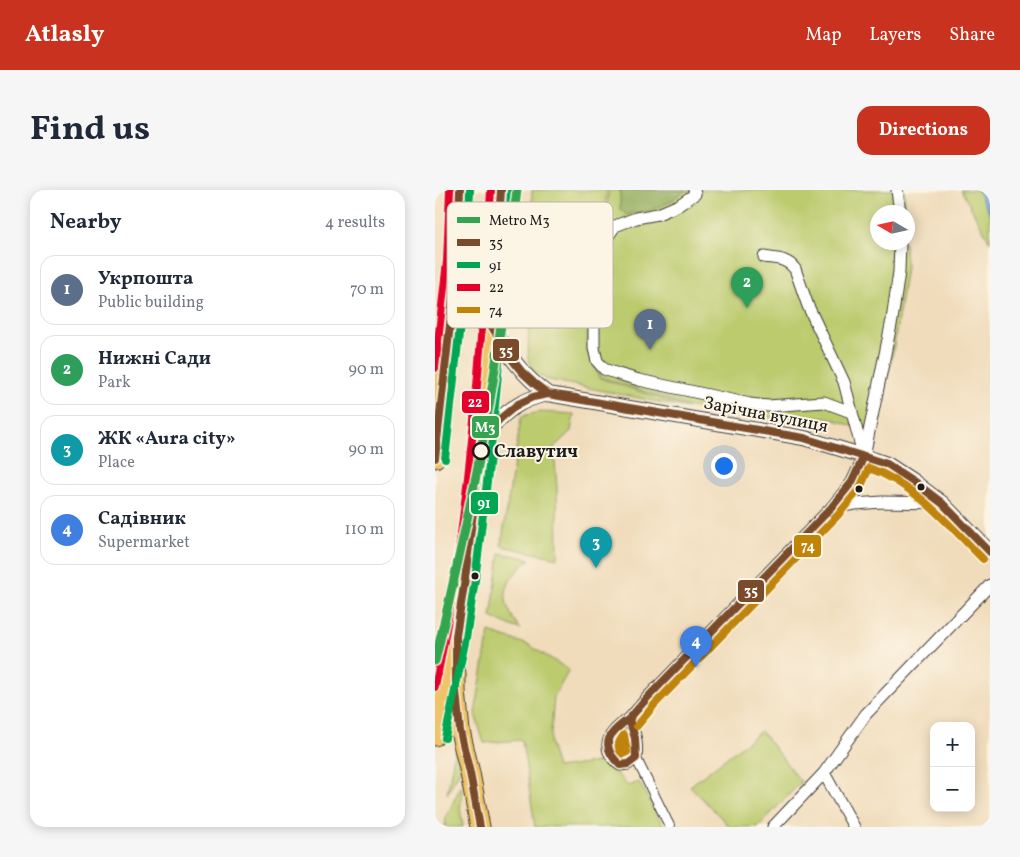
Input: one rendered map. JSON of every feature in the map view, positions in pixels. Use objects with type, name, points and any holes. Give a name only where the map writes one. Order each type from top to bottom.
[{"type":"highway","points":[[435,458],[450,328]]},
{"type":"highway","points":[[435,736],[456,636],[465,578],[482,437],[492,328]]},
{"type":"highway","points":[[456,636],[456,691],[460,731],[480,827]]},
{"type":"street","points":[[613,229],[615,226],[635,218],[658,214],[679,205],[695,194],[694,190]]},
{"type":"street","points":[[897,190],[899,205]]},
{"type":"street","points":[[636,758],[629,764],[620,765],[613,760],[608,752],[608,743],[612,733],[619,725],[629,720],[648,697],[831,508],[852,482],[864,456],[892,320],[899,272],[900,250]]},
{"type":"street","points":[[764,257],[786,260],[795,269],[808,306],[844,382],[864,456]]},
{"type":"street","name":"Зарічна вулиця","points":[[492,328],[522,372],[548,394]]},
{"type":"street","points":[[594,328],[594,348],[597,361],[603,369],[639,380],[751,404],[768,406],[824,402],[851,412]]},
{"type":"street","name":"Зарічна вулиця","points":[[482,437],[518,404],[533,397],[548,394],[803,438],[887,464],[942,502],[990,552]]},
{"type":"street","points":[[831,508],[882,502],[942,502]]},
{"type":"street","points":[[773,827],[824,773],[866,714],[990,585]]},
{"type":"street","points":[[629,720],[636,738],[636,758],[671,827]]},
{"type":"street","points":[[824,773],[854,827]]},
{"type":"green space","points":[[532,190],[607,190],[605,202],[532,202]]},
{"type":"green space","points":[[609,190],[904,190],[904,205],[870,205],[870,250],[905,250],[906,267],[893,352],[875,434],[827,417],[772,418],[690,407],[601,377],[588,350],[591,328],[613,328],[613,202],[607,202]]},
{"type":"green space","points":[[620,190],[686,190],[670,202],[649,211],[626,215],[620,209]]},
{"type":"green space","points":[[961,190],[990,190],[990,242]]},
{"type":"green space","points":[[529,328],[589,328],[586,350],[600,378],[688,408],[549,380],[538,375],[533,370],[528,359]]},
{"type":"green space","points":[[541,412],[574,414],[571,431],[554,447],[558,558],[501,546],[521,418]]},
{"type":"green space","points":[[500,553],[530,559],[513,576],[506,592],[509,609],[521,630],[491,617]]},
{"type":"green space","points":[[489,632],[529,645],[569,670],[554,697],[550,744],[557,768],[600,762],[610,766],[628,786],[639,782],[664,827],[535,827],[522,740],[484,743],[475,714]]},
{"type":"green space","points":[[761,731],[801,782],[758,827],[730,827],[690,786]]},
{"type":"green space","points":[[455,750],[461,768],[447,794]]},
{"type":"green space","points":[[461,785],[460,808],[463,827],[445,827],[446,818]]},
{"type":"water","points":[[977,190],[990,190],[990,215]]},
{"type":"metro line","name":"M3","points":[[516,202],[517,190]]},
{"type":"metro line","name":"M3","points":[[435,661],[481,452],[501,328]]},
{"type":"transit line","name":"22","points":[[449,202],[450,190]]},
{"type":"transit line","name":"35","points":[[460,190],[460,202]]},
{"type":"transit line","name":"91","points":[[470,190],[470,202]]},
{"type":"transit line","name":"22","points":[[490,202],[491,190]]},
{"type":"transit line","name":"35","points":[[500,202],[501,190]]},
{"type":"transit line","name":"91","points":[[510,202],[511,191]]},
{"type":"transit line","name":"22","points":[[435,368],[447,261]]},
{"type":"transit line","name":"35","points":[[435,458],[450,328]]},
{"type":"transit line","name":"91","points":[[445,459],[460,328]]},
{"type":"transit line","name":"22","points":[[435,687],[457,564],[472,440],[482,328]]},
{"type":"transit line","name":"35","points":[[493,328],[510,357],[535,384],[548,394],[576,398]]},
{"type":"transit line","name":"91","points":[[445,738],[466,638],[475,580],[490,457],[502,328]]},
{"type":"transit line","name":"35","points":[[480,827],[460,731],[456,691],[456,636],[465,579],[482,437],[518,404],[533,397],[548,394],[804,438],[887,464],[942,503],[990,552]]},
{"type":"transit line","name":"35","points":[[629,719],[831,508],[852,482],[864,456]]},
{"type":"transit line","name":"74","points":[[637,726],[655,704],[838,515],[860,488],[869,468],[886,475],[917,495],[945,520],[983,559]]},
{"type":"transit line","name":"35","points":[[629,719],[635,738],[636,758],[628,764],[620,765],[613,758],[608,745],[611,734],[629,719]]},
{"type":"transit line","name":"74","points":[[624,735],[627,752],[623,754],[619,749],[619,745],[624,735]]},
{"type":"place","name":"Нижні Сади","points":[[747,308]]},
{"type":"place","name":"Укрпошта","points":[[650,350]]},
{"type":"place","name":"Славутич","points":[[481,451]]},
{"type":"place","name":"ЖК «Aura city»","points":[[596,568]]},
{"type":"place","name":"Садівник","points":[[696,667]]}]
